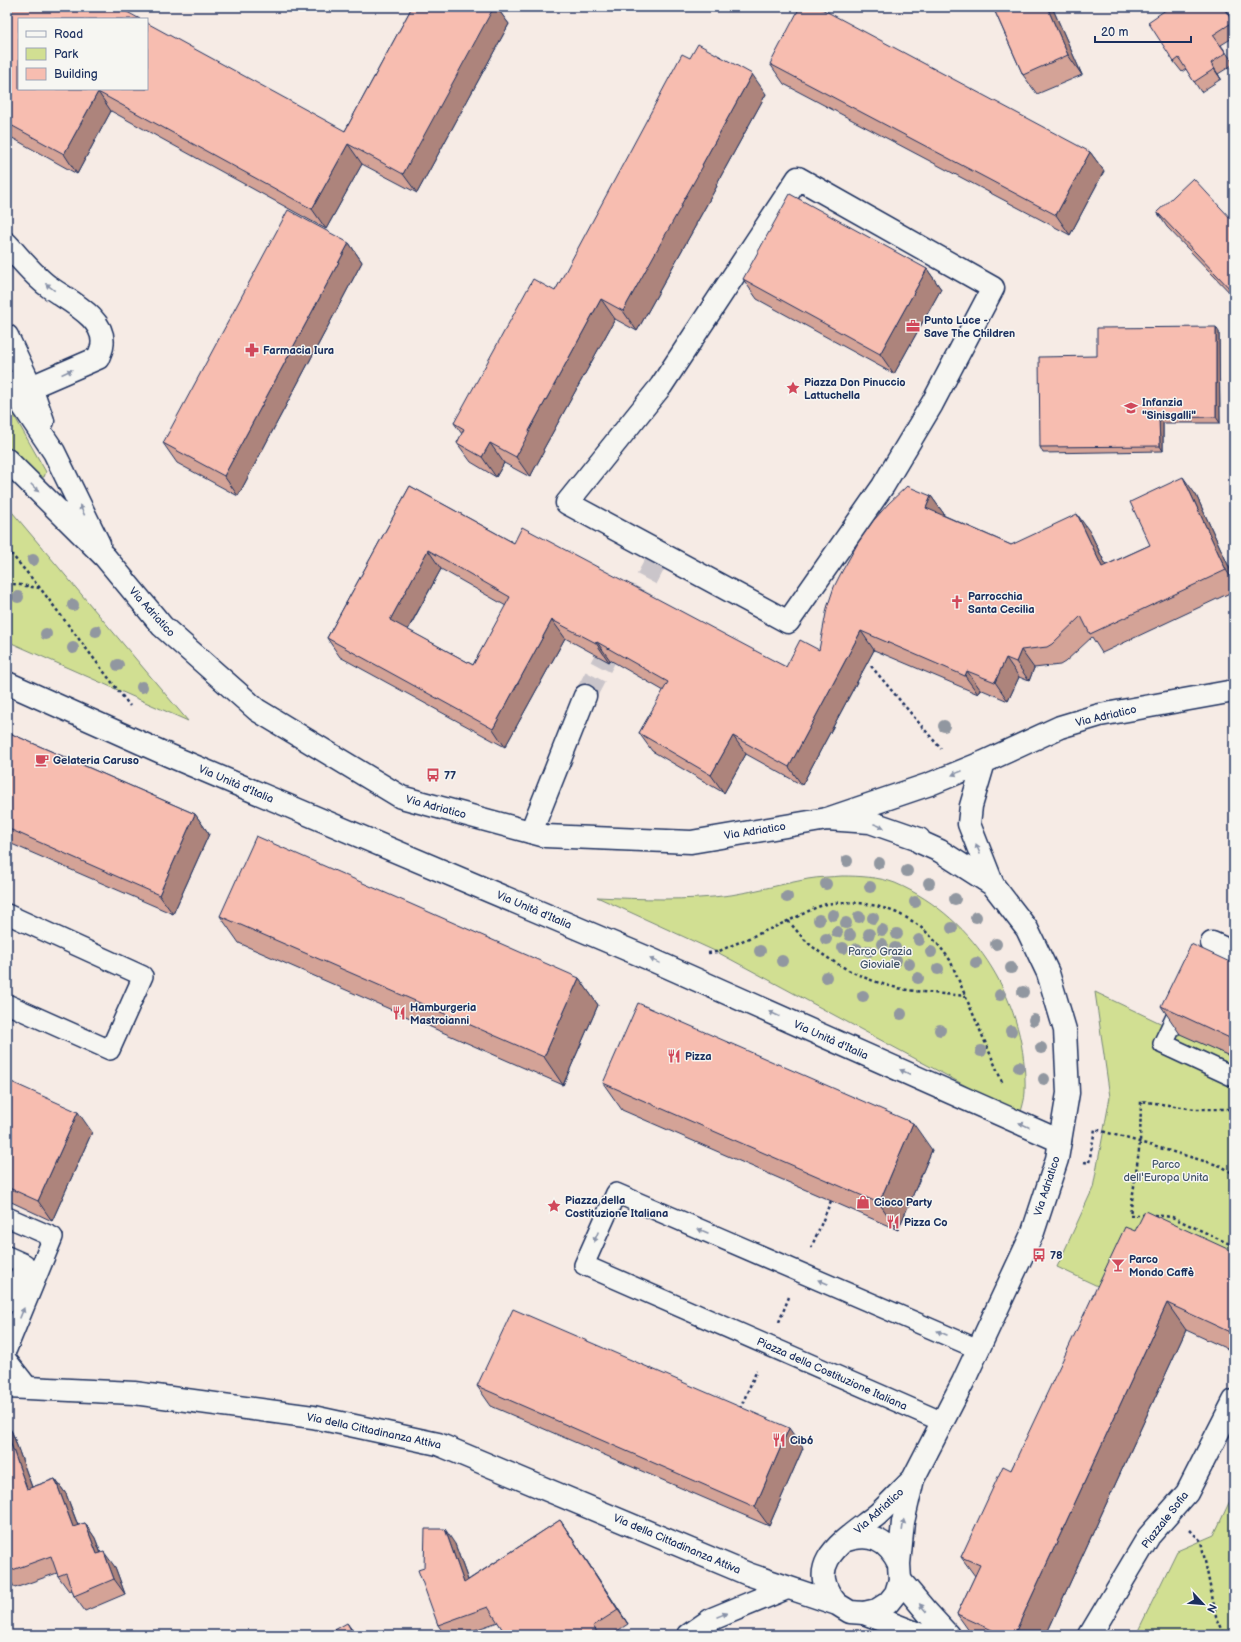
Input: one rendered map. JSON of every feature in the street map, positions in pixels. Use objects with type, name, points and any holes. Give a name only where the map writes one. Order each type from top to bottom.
[{"type":"street","points":[[798,178],[993,288],[932,404],[883,486],[788,622],[567,503],[662,386],[798,178]]},
{"type":"street","points":[[7,244],[47,286],[77,306],[94,320],[101,332],[102,346],[98,358],[31,388]]},
{"type":"street","points":[[7,336],[31,388],[54,452]]},
{"type":"street","name":"Via Adriatico","points":[[7,382],[54,452],[105,557]]},
{"type":"street","name":"Via Adriatico","points":[[7,460],[105,557],[162,626],[257,710],[401,797],[545,836],[690,842],[827,819],[930,784],[984,762],[1060,727],[1100,715],[1234,691]]},
{"type":"street","name":"Via Unità d'Italia","points":[[7,683],[168,755],[650,959],[1059,1150]]},
{"type":"street","points":[[531,832],[585,696]]},
{"type":"street","name":"Via Adriatico","points":[[864,1613],[877,1610],[888,1603],[896,1593],[903,1522],[913,1479],[943,1422],[1033,1232],[1059,1150],[1068,1093],[1065,1030],[1048,973],[1027,929],[993,885],[969,824],[971,806],[984,762]]},
{"type":"street","name":"Via Adriatico","points":[[827,819],[870,822],[919,839],[920,842],[940,851],[993,885]]},
{"type":"street","points":[[1208,949],[1234,953]]},
{"type":"street","name":"Via della Cittadinanza Attiva","points":[[7,1387],[134,1393],[312,1417],[438,1444],[748,1574],[788,1588]]},
{"type":"street","name":"Piazzale Sofia","points":[[1090,1635],[1149,1536],[1187,1493],[1234,1401]]},
{"type":"street","name":"Via Adriatico","points":[[688,1635],[712,1619],[788,1588],[825,1566],[832,1551],[879,1513],[913,1479]]},
{"type":"street","name":"Via Adriatico","points":[[844,1541],[866,1537],[877,1539],[886,1545],[894,1554],[899,1572]]},
{"type":"street","points":[[825,1566],[824,1576],[826,1586],[830,1596],[837,1604]]},
{"type":"street","points":[[899,1572],[926,1611],[948,1635]]},
{"type":"street","points":[[788,1588],[837,1604],[850,1612],[864,1613],[921,1635]]},
{"type":"lane","points":[[7,914],[142,976],[110,1050],[7,1004]]},
{"type":"lane","points":[[1192,983],[1163,1044],[1234,1078]]},
{"type":"lane","name":"Piazza della Costituzione Italiana","points":[[943,1422],[584,1265],[616,1193],[978,1349]]},
{"type":"lane","points":[[7,1217],[52,1237],[7,1349]]},
{"type":"lane","points":[[7,1256],[25,1264],[7,1303]]},
{"type":"lane","points":[[7,1360],[29,1388]]},
{"type":"path","points":[[7,549],[40,588],[131,708]]},
{"type":"path","points":[[7,583],[40,588]]},
{"type":"path","points":[[870,666],[942,750]]},
{"type":"path","points":[[702,953],[717,952],[825,905],[853,903],[867,904],[887,909],[906,917],[923,929],[938,943],[950,960],[1004,1086]]},
{"type":"path","points":[[788,921],[805,940],[829,958],[856,973],[884,984],[907,990],[966,996]]},
{"type":"path","points":[[1234,1113],[1228,1109],[1195,1109],[1141,1101],[1140,1143],[1130,1215],[1172,1217],[1234,1246]]},
{"type":"path","points":[[1059,1150],[1089,1163],[1095,1129],[1221,1166],[1234,1174]]},
{"type":"path","points":[[739,1411],[831,1201]]},
{"type":"path","points":[[1171,1511],[1201,1541],[1216,1616],[1225,1635]]},
{"type":"green space","points":[[7,403],[46,472],[44,477],[40,477],[7,447]]},
{"type":"green space","points":[[7,506],[23,525],[188,721],[7,641]]},
{"type":"green space","name":"Parco Grazia Gioviale","points":[[842,876],[876,878],[895,883],[924,898],[950,918],[973,942],[992,968],[1007,997],[1017,1028],[1024,1059],[1025,1092],[1020,1115],[717,952],[597,897],[664,899],[714,897],[731,895],[808,879]]},
{"type":"green space","name":"Parco dell'Europa Unita","points":[[1095,992],[1234,1058],[1234,1270],[1123,1298],[1057,1267],[1093,1188],[1110,1097]]},
{"type":"green space","points":[[1234,1492],[1234,1635],[1136,1635],[1177,1551],[1214,1535]]},
{"type":"building","points":[[7,7],[118,7],[138,18],[18,18],[18,90],[148,90],[148,24],[345,131],[412,7],[494,7],[403,174],[348,144],[312,209],[98,92],[64,154],[7,123]]},
{"type":"building","points":[[800,7],[818,7],[1090,152],[1056,215],[770,64]]},
{"type":"building","points":[[993,7],[1047,7],[1068,55],[1023,75]]},
{"type":"building","points":[[1170,7],[1202,7],[1203,9],[1207,7],[1223,7],[1233,22],[1213,35],[1226,53],[1211,63],[1214,69],[1194,82],[1179,58],[1174,62],[1148,22]]},
{"type":"building","points":[[698,44],[752,74],[623,311],[601,299],[516,457],[490,443],[482,457],[457,443],[464,429],[454,423],[533,279],[555,291],[682,54],[690,58]]},
{"type":"building","points":[[1193,178],[1234,222],[1234,293],[1157,212]]},
{"type":"building","points":[[790,194],[927,269],[880,354],[743,279]]},
{"type":"building","points":[[288,210],[349,243],[224,476],[163,443]]},
{"type":"building","points":[[1216,327],[1216,417],[1159,418],[1160,446],[1040,447],[1039,357],[1097,356],[1097,328]]},
{"type":"building","points":[[1183,477],[1226,570],[1090,634],[1081,616],[1047,647],[1021,650],[1016,662],[1006,658],[995,682],[967,671],[965,676],[861,631],[789,767],[733,736],[711,775],[639,733],[668,682],[597,642],[596,643],[552,620],[493,729],[327,638],[410,486],[514,543],[522,527],[786,667],[800,640],[819,650],[827,608],[840,575],[858,543],[874,520],[907,486],[931,496],[926,508],[1011,545],[1077,514],[1102,567],[1150,545],[1130,502]],"holes":[[[428,550],[510,597],[473,665],[390,620]]]},
{"type":"building","points":[[7,732],[195,814],[159,895],[7,828]]},
{"type":"building","points":[[256,836],[579,978],[544,1057],[220,916]]},
{"type":"building","points":[[1191,944],[1234,964],[1234,1040],[1161,1006]]},
{"type":"building","points":[[638,1003],[913,1123],[879,1203],[603,1083]]},
{"type":"building","points":[[7,1080],[78,1112],[38,1201],[7,1187]]},
{"type":"building","points":[[1145,1211],[1234,1252],[1234,1334],[1167,1303],[1014,1635],[1003,1635],[957,1614],[980,1565],[961,1557],[1003,1466],[1011,1470],[1125,1227],[1135,1231]]},
{"type":"building","points":[[513,1309],[789,1428],[755,1507],[477,1386]]},
{"type":"building","points":[[7,1433],[27,1489],[55,1479],[73,1527],[85,1523],[97,1554],[104,1552],[114,1579],[74,1596],[66,1573],[58,1576],[51,1556],[7,1572]]},
{"type":"building","points":[[560,1520],[618,1610],[593,1626],[599,1635],[506,1635],[488,1607],[438,1625],[418,1570],[424,1568],[425,1529],[445,1529],[464,1583]]},
{"type":"building","points":[[347,1623],[354,1635],[326,1635]]},
{"type":"tunnel","points":[[585,696],[660,554]]},
{"type":"place","name":"Punto Luce - Save The Children","points":[[913,326]]},
{"type":"place","name":"Farmacia Iura","points":[[252,350]]},
{"type":"place","name":"Piazza Don Pinuccio Lattuchella","points":[[793,388]]},
{"type":"place","name":"Infanzia \"Sinisgalli\"","points":[[1131,408]]},
{"type":"place","name":"Parrocchia Santa Cecilia","points":[[957,602]]},
{"type":"place","name":"Gelateria Caruso","points":[[42,760]]},
{"type":"place","name":"77","points":[[433,775]]},
{"type":"place","name":"Hamburgeria Mastroianni","points":[[399,1013]]},
{"type":"place","name":"Pizza","points":[[674,1056]]},
{"type":"place","name":"Cioco Party","points":[[863,1202]]},
{"type":"place","name":"Piazza della Costituzione Italiana","points":[[554,1206]]},
{"type":"place","name":"Pizza Co","points":[[893,1222]]},
{"type":"place","name":"78","points":[[1039,1255]]},
{"type":"place","name":"Parco Mondo Caffè","points":[[1118,1265]]},
{"type":"place","name":"Cibó","points":[[779,1440]]}]
